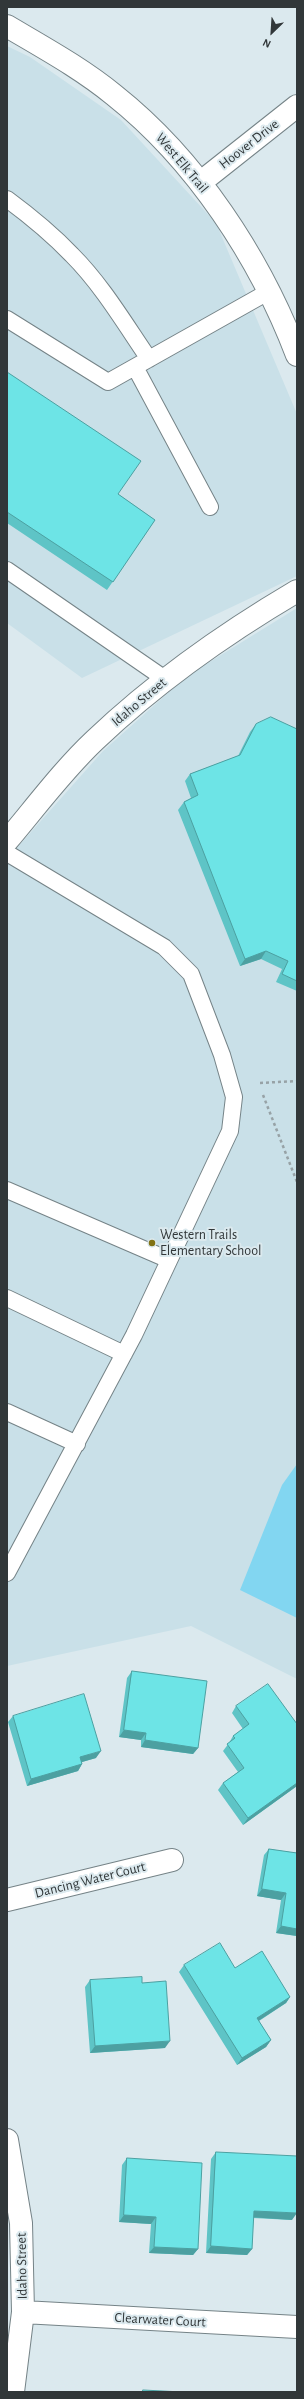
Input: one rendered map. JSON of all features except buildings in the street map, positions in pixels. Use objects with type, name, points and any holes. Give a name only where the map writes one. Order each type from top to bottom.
[{"type":"street","name":"West Elk Trail","points":[[7,26],[71,63],[114,95],[153,129],[202,182],[258,271],[297,355]]},
{"type":"street","name":"Hoover Drive","points":[[202,182],[297,106]]},
{"type":"street","name":"Idaho Street","points":[[7,841],[94,742],[165,679],[226,634],[297,591]]},
{"type":"street","name":"Dancing Water Court","points":[[7,1900],[172,1860]]},
{"type":"street","name":"Idaho Street","points":[[7,2140],[21,2223],[23,2312],[13,2392]]},
{"type":"street","name":"Clearwater Court","points":[[23,2312],[297,2327]]},
{"type":"lane","points":[[7,199],[36,220],[73,255],[107,298],[149,359]]},
{"type":"lane","points":[[7,319],[108,382],[268,292]]},
{"type":"lane","points":[[135,367],[210,507]]},
{"type":"lane","points":[[7,570],[165,679]]},
{"type":"lane","points":[[7,853],[164,947],[191,974],[222,1055],[234,1097],[230,1131],[169,1260],[124,1354],[7,1573]]},
{"type":"lane","points":[[7,1190],[169,1260]]},
{"type":"lane","points":[[7,1298],[124,1354]]},
{"type":"lane","points":[[7,1412],[77,1444]]},
{"type":"path","points":[[297,1081],[259,1083],[297,1182]]},
{"type":"shaded area","points":[[7,46],[30,57],[121,120],[216,223],[297,414],[297,576],[82,678],[7,623]]},
{"type":"shaded area","name":"Western Trails Elementary School","points":[[297,608],[297,1679],[191,1626],[7,1666],[7,859],[103,751],[187,676]]},
{"type":"shaded area","points":[[297,1464],[297,1618],[240,1590],[282,1485]]},
{"type":"place","name":"Western Trails Elementary School","points":[[152,1243]]}]
